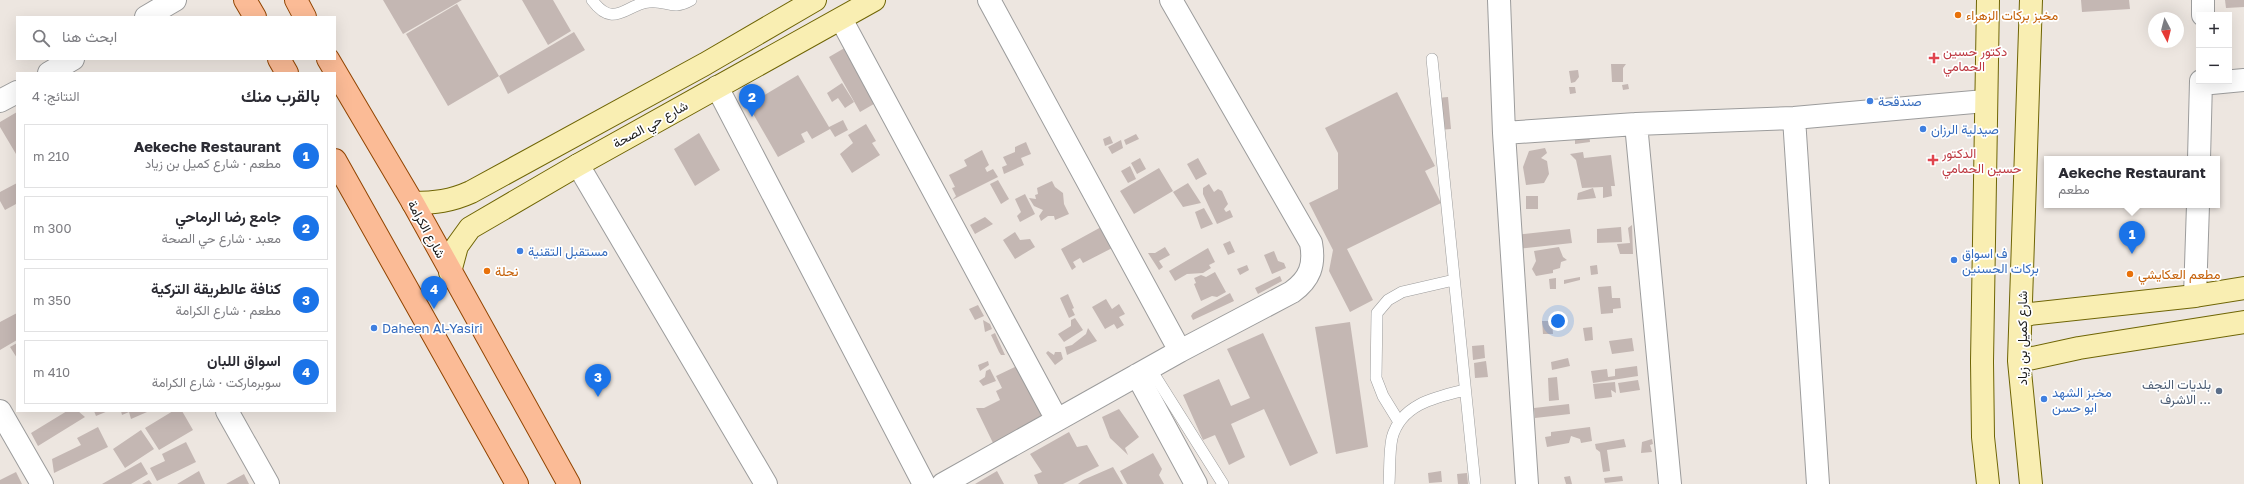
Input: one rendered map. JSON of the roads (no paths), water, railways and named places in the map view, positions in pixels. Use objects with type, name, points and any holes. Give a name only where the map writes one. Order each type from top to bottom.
[{"type":"main road","points":[[245,0],[254,16]]},
{"type":"main road","points":[[296,0],[304,16]]},
{"type":"main road","name":"شارع حي الصحة","points":[[413,203],[437,203],[453,200],[471,192],[705,64],[815,0]]},
{"type":"main road","name":"شارع حي الصحة","points":[[450,272],[457,246],[470,228],[578,165],[874,0]]},
{"type":"main road","points":[[1988,0],[1985,101],[1982,362],[1983,437],[1988,484]]},
{"type":"main road","name":"شارع كميل بن زياد","points":[[2031,0],[2019,361],[2031,484]]},
{"type":"main road","points":[[280,60],[286,72]]},
{"type":"main road","name":"شارع الكرامة","points":[[329,60],[336,72]]},
{"type":"main road","name":"شارع الكرامة","points":[[336,73],[413,203],[569,484]]},
{"type":"main road","points":[[336,162],[517,484]]},
{"type":"main road","points":[[2021,315],[2195,296],[2244,288]]},
{"type":"main road","points":[[2019,361],[2079,348],[2244,322]]},
{"type":"street","points":[[148,16],[175,0]]},
{"type":"street","points":[[989,0],[1180,351]]},
{"type":"street","points":[[943,484],[1180,351],[1292,292],[1304,284],[1311,271],[1314,257],[1311,243],[1171,0]]},
{"type":"street","points":[[1498,0],[1504,132],[1527,484]]},
{"type":"street","points":[[2203,0],[2203,12]]},
{"type":"street","points":[[841,19],[1057,420]]},
{"type":"street","points":[[51,72],[71,60]]},
{"type":"street","points":[[2232,81],[2244,80]]},
{"type":"street","points":[[2199,156],[2201,84]]},
{"type":"street","points":[[717,87],[924,484]]},
{"type":"street","points":[[0,101],[16,93]]},
{"type":"street","points":[[1504,132],[1636,124],[1794,118],[1985,101]]},
{"type":"street","points":[[1794,118],[1818,484]]},
{"type":"street","points":[[1636,124],[1670,484]]},
{"type":"street","points":[[578,165],[766,484]]},
{"type":"street","points":[[2195,296],[2198,208]]},
{"type":"street","points":[[1144,372],[1196,484]]},
{"type":"street","points":[[0,411],[42,484]]},
{"type":"street","points":[[228,412],[268,484]]},
{"type":"lane","points":[[592,0],[598,8],[612,14],[620,14],[645,2],[657,2],[674,6],[691,0]]},
{"type":"lane","points":[[1432,59],[1475,484]]},
{"type":"lane","points":[[1399,422],[1383,396],[1376,378],[1377,313],[1388,300],[1402,292],[1454,280]]},
{"type":"lane","points":[[1144,372],[1223,484]]},
{"type":"lane","points":[[1389,484],[1392,438],[1399,422],[1415,406],[1430,399],[1465,390]]},
{"type":"place","name":"مخبز بركات الزهراء","points":[[1958,15]]},
{"type":"place","name":"دكتور حسين الحمامي","points":[[1934,58]]},
{"type":"place","name":"صندقحة","points":[[1870,101]]},
{"type":"place","name":"جامع رضا الرماحي","points":[[752,117]]},
{"type":"place","name":"صيدلية الرزان","points":[[1923,129]]},
{"type":"place","name":"الدكتور حسين الحمامي","points":[[1933,160]]},
{"type":"place","name":"مستقبل التقنية","points":[[520,251]]},
{"type":"place","name":"Aekeche Restaurant","points":[[2132,254]]},
{"type":"place","name":"ف اسواق بركات الحسنين","points":[[1954,260]]},
{"type":"place","name":"نحلة","points":[[487,271]]},
{"type":"place","name":"مطعم العكايشي","points":[[2130,274]]},
{"type":"place","name":"اسواق اللبان","points":[[434,309]]},
{"type":"place","name":"Daheen Al-Yasiri","points":[[374,328]]},
{"type":"place","name":"بلديات النجف الاشرف ...","points":[[2219,391]]},
{"type":"place","name":"كنافة عالطريقة التركية","points":[[598,397]]},
{"type":"place","name":"مخبز الشهد ابو حسن","points":[[2044,399]]}]
